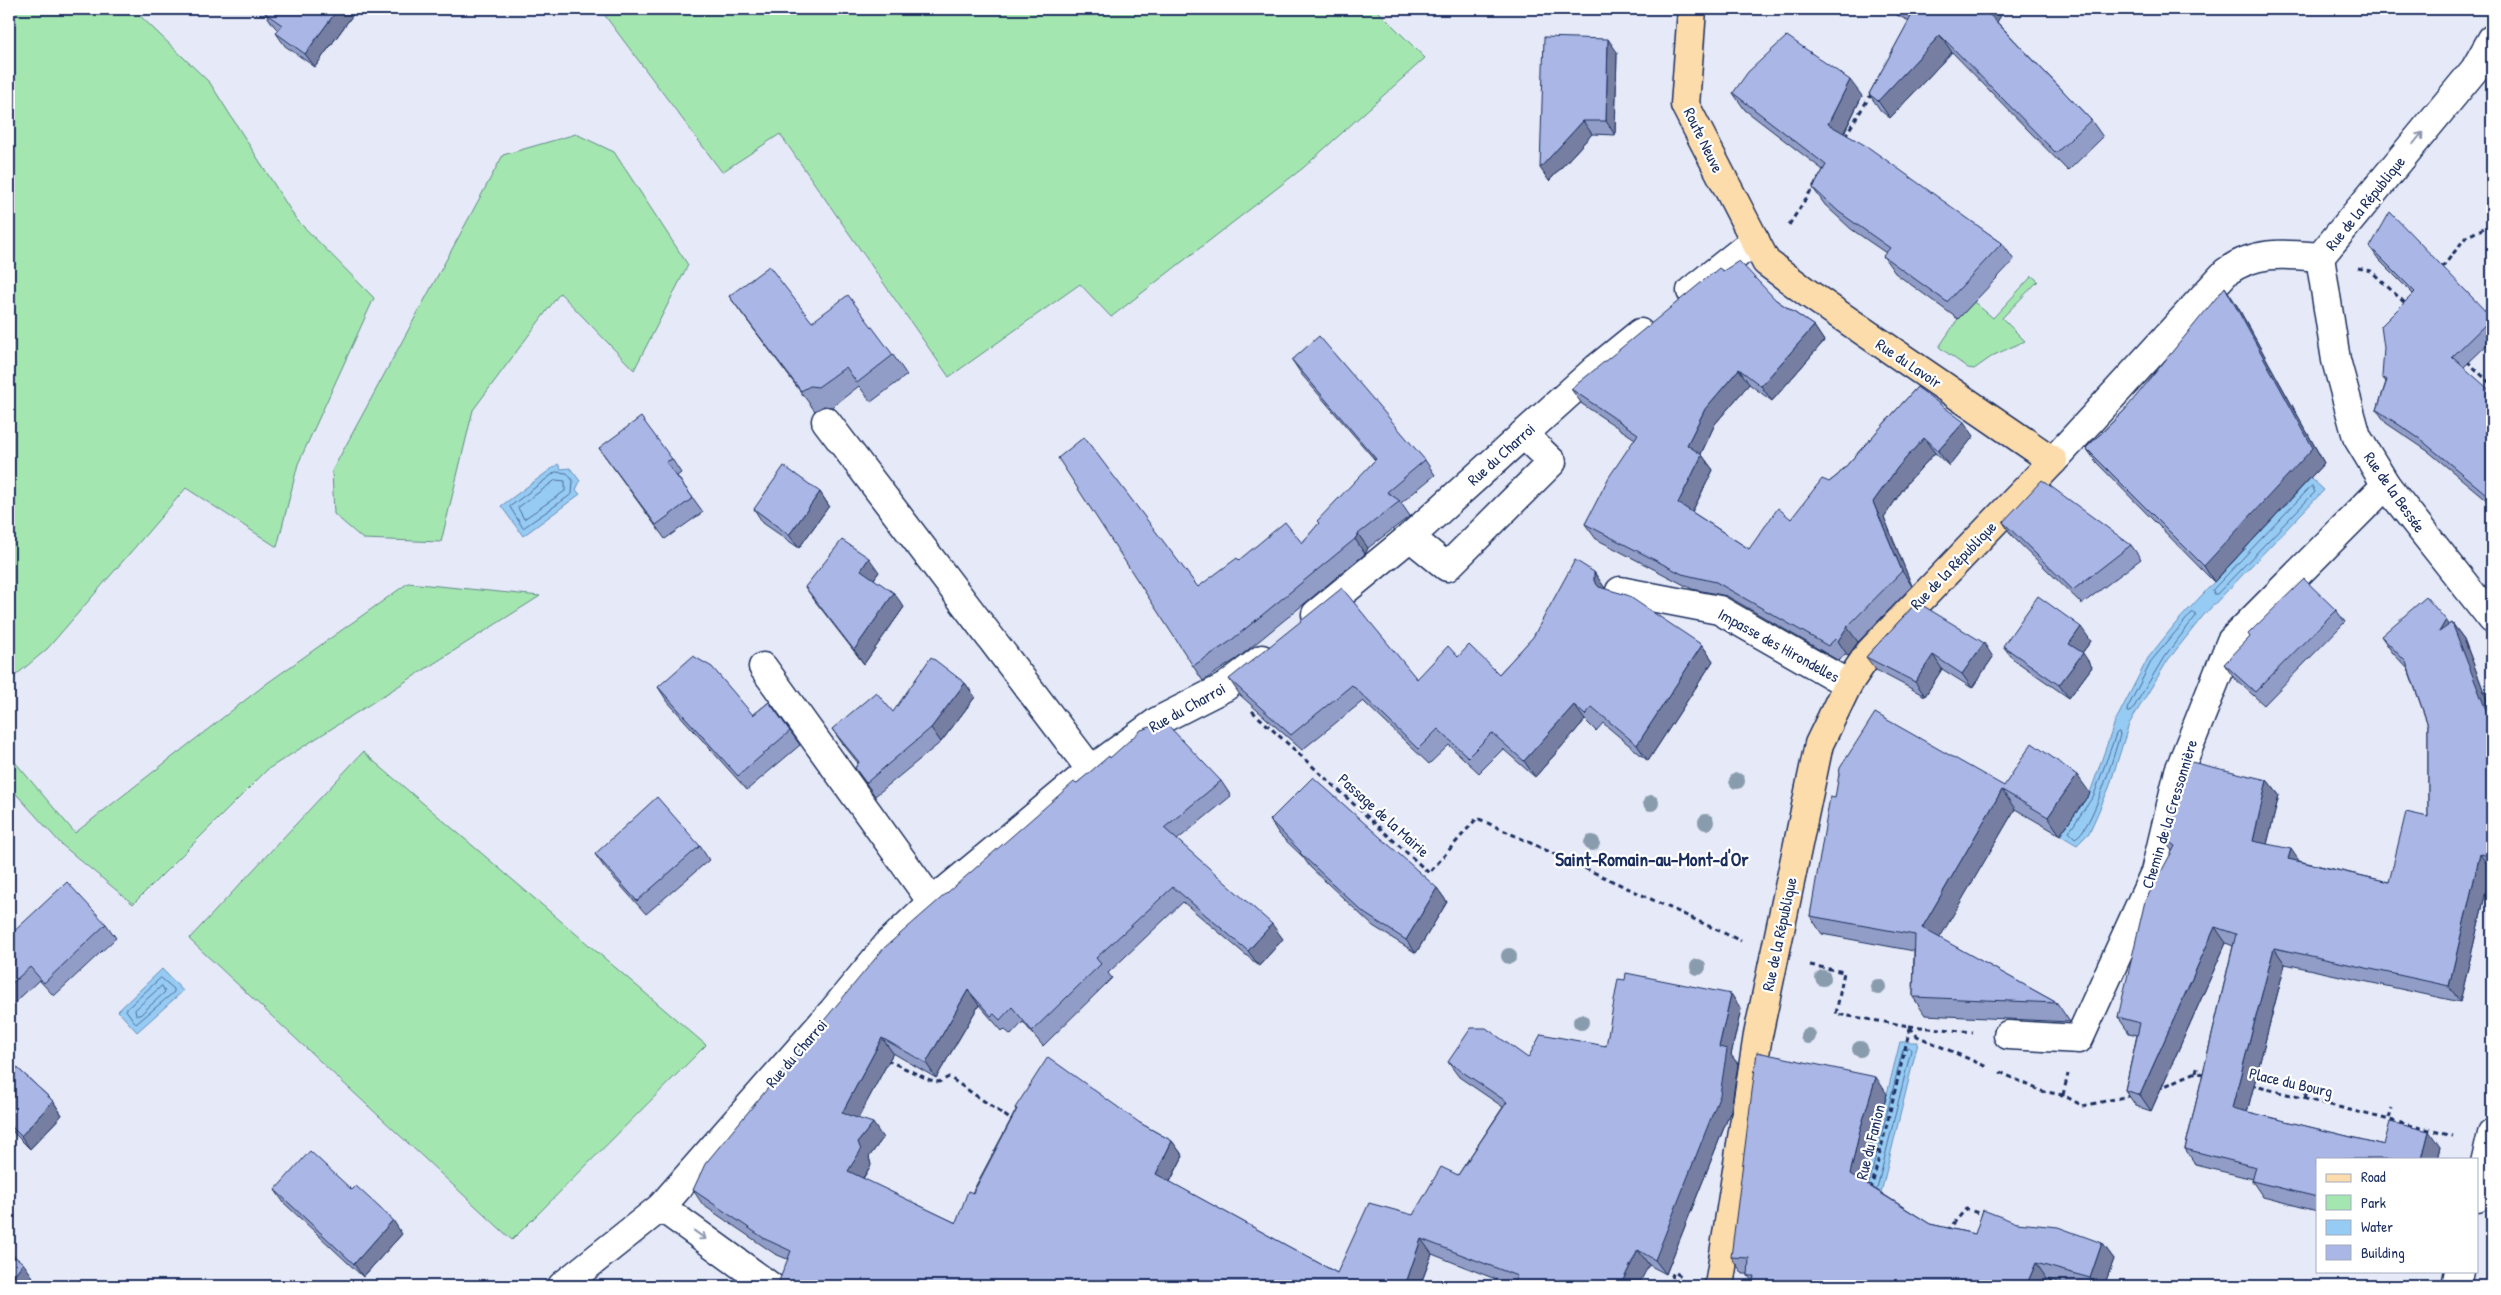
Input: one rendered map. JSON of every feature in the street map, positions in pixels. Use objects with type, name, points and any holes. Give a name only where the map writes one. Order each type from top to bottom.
[{"type":"main road","name":"Route Neuve","points":[[1692,9],[1685,105],[1760,251]]},
{"type":"main road","name":"Rue du Lavoir","points":[[1760,251],[1809,294],[2053,461]]},
{"type":"main road","name":"Rue de la République","points":[[1719,1286],[1758,1035],[1819,744],[1848,684],[1869,653],[2053,461]]},
{"type":"street","name":"Rue de la République","points":[[2053,461],[2226,272],[2236,265],[2275,253],[2320,257],[2475,69],[2492,39]]},
{"type":"street","name":"Rue du Charroi","points":[[562,1286],[661,1207],[888,944],[932,902],[1091,770],[1158,721],[1226,687],[1410,537],[1597,368],[1665,313],[1760,251]]},
{"type":"street","name":"Rue de la Bessée","points":[[2320,257],[2336,360],[2357,437],[2386,485],[2492,619]]},
{"type":"street","points":[[1909,398],[1929,376]]},
{"type":"street","points":[[826,420],[1091,770]]},
{"type":"street","points":[[1410,537],[1447,567],[1552,462],[1522,434]]},
{"type":"street","name":"Chemin de la Cressonnière","points":[[2008,1036],[2079,1039],[2154,872],[2179,771],[2231,641],[2386,485]]},
{"type":"street","name":"Impasse des Hirondelles","points":[[1620,591],[1719,610],[1848,684]]},
{"type":"street","points":[[764,667],[932,902]]},
{"type":"street","points":[[2478,1194],[2492,1134]]},
{"type":"street","points":[[661,1207],[770,1286]]},
{"type":"street","points":[[2456,1286],[2460,1272]]},
{"type":"path","points":[[1840,144],[1877,85]]},
{"type":"path","points":[[1760,251],[1824,169]]},
{"type":"path","points":[[2441,269],[2466,237],[2492,224]]},
{"type":"path","points":[[2320,257],[2371,271],[2409,307]]},
{"type":"path","points":[[2464,359],[2492,385]]},
{"type":"path","name":"Passage de la Mairie","points":[[1226,687],[1429,873],[1476,818],[1774,957]]},
{"type":"path","points":[[1774,957],[1844,972],[1836,1014],[1909,1027],[2008,1036]]},
{"type":"path","points":[[1909,1027],[1916,1036],[1988,1067]]},
{"type":"path","name":"Rue du Fanion","points":[[1869,1198],[1909,1027]]},
{"type":"path","points":[[881,1055],[888,1061],[930,1080],[939,1082],[949,1077],[1014,1121]]},
{"type":"path","points":[[2196,1072],[2198,1064]]},
{"type":"path","points":[[2063,1095],[2069,1070]]},
{"type":"path","points":[[1997,1071],[2041,1091],[2063,1095],[2083,1106],[2136,1094]]},
{"type":"path","points":[[2154,1090],[2196,1072],[2214,1076]]},
{"type":"path","name":"Place du Bourg","points":[[2241,1083],[2389,1118],[2445,1134]]},
{"type":"path","points":[[2305,1098],[2308,1088]]},
{"type":"path","points":[[2389,1118],[2392,1108]]},
{"type":"path","points":[[1861,1148],[1880,1152]]},
{"type":"path","points":[[1943,1236],[1966,1208],[1994,1218]]},
{"type":"path","points":[[1667,1286],[1674,1272]]},
{"type":"green space","points":[[9,9],[133,9],[210,83],[296,219],[374,298],[298,464],[277,547],[186,488],[47,649],[9,681]]},
{"type":"green space","points":[[600,9],[1376,9],[1425,58],[1303,168],[1111,317],[1080,284],[949,377],[780,134],[722,172]]},
{"type":"green space","points":[[576,134],[614,152],[688,265],[634,370],[560,293],[473,410],[441,542],[363,539],[334,514],[332,471],[503,155]]},
{"type":"green space","points":[[2032,276],[2038,281],[2002,318],[2025,341],[1994,355],[1974,369],[1968,368],[1939,347],[1958,319],[1974,302],[1993,318]]},
{"type":"green space","points":[[408,583],[540,596],[268,769],[133,904],[62,845],[9,786],[9,755],[75,833],[266,684]]},
{"type":"green space","points":[[363,752],[706,1045],[512,1240],[189,939]]},
{"type":"water","points":[[558,464],[561,469],[570,468],[580,481],[576,490],[580,494],[523,536],[501,506]]},
{"type":"water","points":[[2311,478],[2324,490],[2203,616],[2168,660],[2129,724],[2109,788],[2089,833],[2077,845],[2060,835],[2090,793],[2115,722],[2148,658],[2176,623]]},
{"type":"water","points":[[162,969],[183,991],[137,1032],[118,1011]]},
{"type":"water","points":[[1900,1042],[1918,1042],[1879,1201],[1829,1286],[1887,1094]]},
{"type":"building","points":[[268,9],[338,9],[305,54],[276,33],[282,25],[265,13]]},
{"type":"building","points":[[1905,9],[1984,9],[2091,120],[2056,153],[1940,35],[1878,101],[1869,94],[1913,13]]},
{"type":"building","points":[[1787,36],[1850,80],[1828,124],[1868,147],[2002,243],[1947,302],[1883,256],[1890,248],[1839,212],[1813,188],[1826,165],[1733,93],[1748,72]]},
{"type":"building","points":[[1544,37],[1608,39],[1606,121],[1583,121],[1540,168]]},
{"type":"building","points":[[2390,212],[2492,318],[2452,357],[2492,392],[2492,509],[2485,493],[2420,439],[2377,410],[2387,380],[2382,377],[2384,348],[2381,326],[2415,292],[2370,247]]},
{"type":"building","points":[[1739,261],[1776,300],[1814,326],[1761,386],[1739,369],[1705,409],[1687,445],[1702,455],[1678,503],[1749,549],[1778,508],[1791,519],[1822,479],[1829,482],[1838,475],[1917,387],[1964,422],[1938,451],[1924,438],[1898,467],[1873,502],[1902,571],[1847,627],[1838,641],[1835,639],[1828,646],[1716,582],[1682,574],[1585,524],[1609,477],[1638,434],[1571,389],[1719,268],[1723,271]]},
{"type":"building","points":[[769,266],[812,322],[848,295],[893,355],[857,383],[846,367],[818,387],[810,386],[801,391],[729,296]]},
{"type":"building","points":[[2225,287],[2313,448],[2204,566],[2086,448],[2124,411]]},
{"type":"building","points":[[1319,336],[1425,460],[1387,492],[1400,501],[1228,643],[1193,666],[1058,458],[1084,437],[1198,587],[1237,558],[1239,560],[1285,522],[1302,543],[1319,523],[1317,521],[1376,459],[1292,360]]},
{"type":"building","points":[[641,417],[672,459],[666,462],[693,498],[656,525],[599,448]]},
{"type":"building","points":[[784,466],[820,492],[789,535],[754,509]]},
{"type":"building","points":[[2042,480],[2131,545],[2073,590],[2003,522]]},
{"type":"building","points":[[842,540],[869,558],[861,570],[894,593],[854,650],[805,587]]},
{"type":"building","points":[[1575,560],[1594,572],[1594,581],[1599,587],[1627,595],[1702,645],[1637,745],[1592,707],[1585,715],[1574,705],[1524,761],[1492,733],[1468,757],[1438,729],[1418,749],[1352,685],[1291,735],[1229,679],[1342,588],[1417,679],[1448,646],[1458,657],[1469,645],[1499,674],[1533,637]]},
{"type":"building","points":[[2304,579],[2336,610],[2255,692],[2224,664],[2250,637],[2248,634]]},
{"type":"building","points":[[2038,596],[2081,627],[2069,644],[2083,653],[2059,685],[2003,646]]},
{"type":"building","points":[[2426,597],[2446,620],[2439,632],[2452,623],[2488,715],[2489,856],[2480,854],[2449,986],[2274,948],[2232,1108],[2384,1145],[2390,1122],[2429,1131],[2422,1158],[2316,1158],[2316,1197],[2252,1181],[2256,1167],[2185,1149],[2236,934],[2215,927],[2140,1095],[2125,1090],[2140,1023],[2118,1017],[2145,901],[2175,846],[2164,839],[2183,760],[2267,780],[2253,841],[2291,849],[2288,859],[2389,882],[2406,812],[2428,817],[2428,725],[2406,662],[2381,636]]},
{"type":"building","points":[[1917,602],[1984,643],[1962,674],[1933,655],[1915,682],[1866,657]]},
{"type":"building","points":[[693,656],[712,667],[753,715],[769,702],[790,731],[738,776],[658,687]]},
{"type":"building","points":[[931,657],[965,683],[931,728],[866,783],[855,768],[859,762],[832,729],[876,692],[893,712]]},
{"type":"building","points":[[1875,713],[2004,786],[2032,743],[2077,775],[2048,817],[2002,790],[1922,928],[2057,1003],[1913,997],[1915,935],[1810,916],[1830,797],[1835,798],[1840,768]]},
{"type":"building","points":[[1165,722],[1221,781],[1164,828],[1272,924],[1248,951],[1173,887],[1096,958],[1101,964],[1032,1031],[1012,1007],[1000,1020],[994,1014],[991,1016],[968,990],[926,1063],[882,1038],[842,1113],[873,1123],[858,1142],[861,1150],[848,1171],[956,1223],[968,1191],[973,1193],[1017,1109],[1015,1108],[1048,1057],[1140,1123],[1172,1141],[1156,1174],[1337,1273],[1369,1203],[1413,1215],[1441,1167],[1458,1175],[1507,1102],[1448,1062],[1471,1028],[1486,1028],[1528,1058],[1541,1034],[1606,1046],[1618,979],[1625,980],[1626,973],[1731,994],[1719,1047],[1727,1049],[1720,1095],[1655,1260],[1638,1250],[1620,1286],[1512,1286],[1517,1276],[1421,1239],[1405,1286],[777,1286],[791,1251],[765,1239],[693,1190],[705,1164],[884,948],[1074,782],[1077,783],[1109,756],[1110,758],[1141,730]]},
{"type":"building","points":[[1313,777],[1437,888],[1406,940],[1364,913],[1300,853],[1270,820]]},
{"type":"building","points":[[657,797],[700,846],[637,901],[595,854]]},
{"type":"building","points":[[67,882],[106,924],[44,983],[30,967],[9,986],[9,936]]},
{"type":"building","points":[[1757,1052],[1876,1077],[1860,1130],[1850,1174],[1930,1224],[1975,1234],[1983,1210],[2017,1223],[2058,1227],[2102,1243],[2090,1278],[2036,1263],[2026,1286],[1752,1286],[1754,1276],[1748,1276],[1749,1258],[1731,1257]]},
{"type":"building","points":[[9,1060],[53,1101],[21,1136],[9,1124]]},
{"type":"building","points":[[310,1151],[352,1190],[356,1186],[393,1220],[354,1264],[275,1190]]},
{"type":"building","points":[[9,1252],[23,1263],[9,1282]]},
{"type":"district","name":"Saint-Romain-au-Mont-d'Or","points":[[1652,859]]}]
